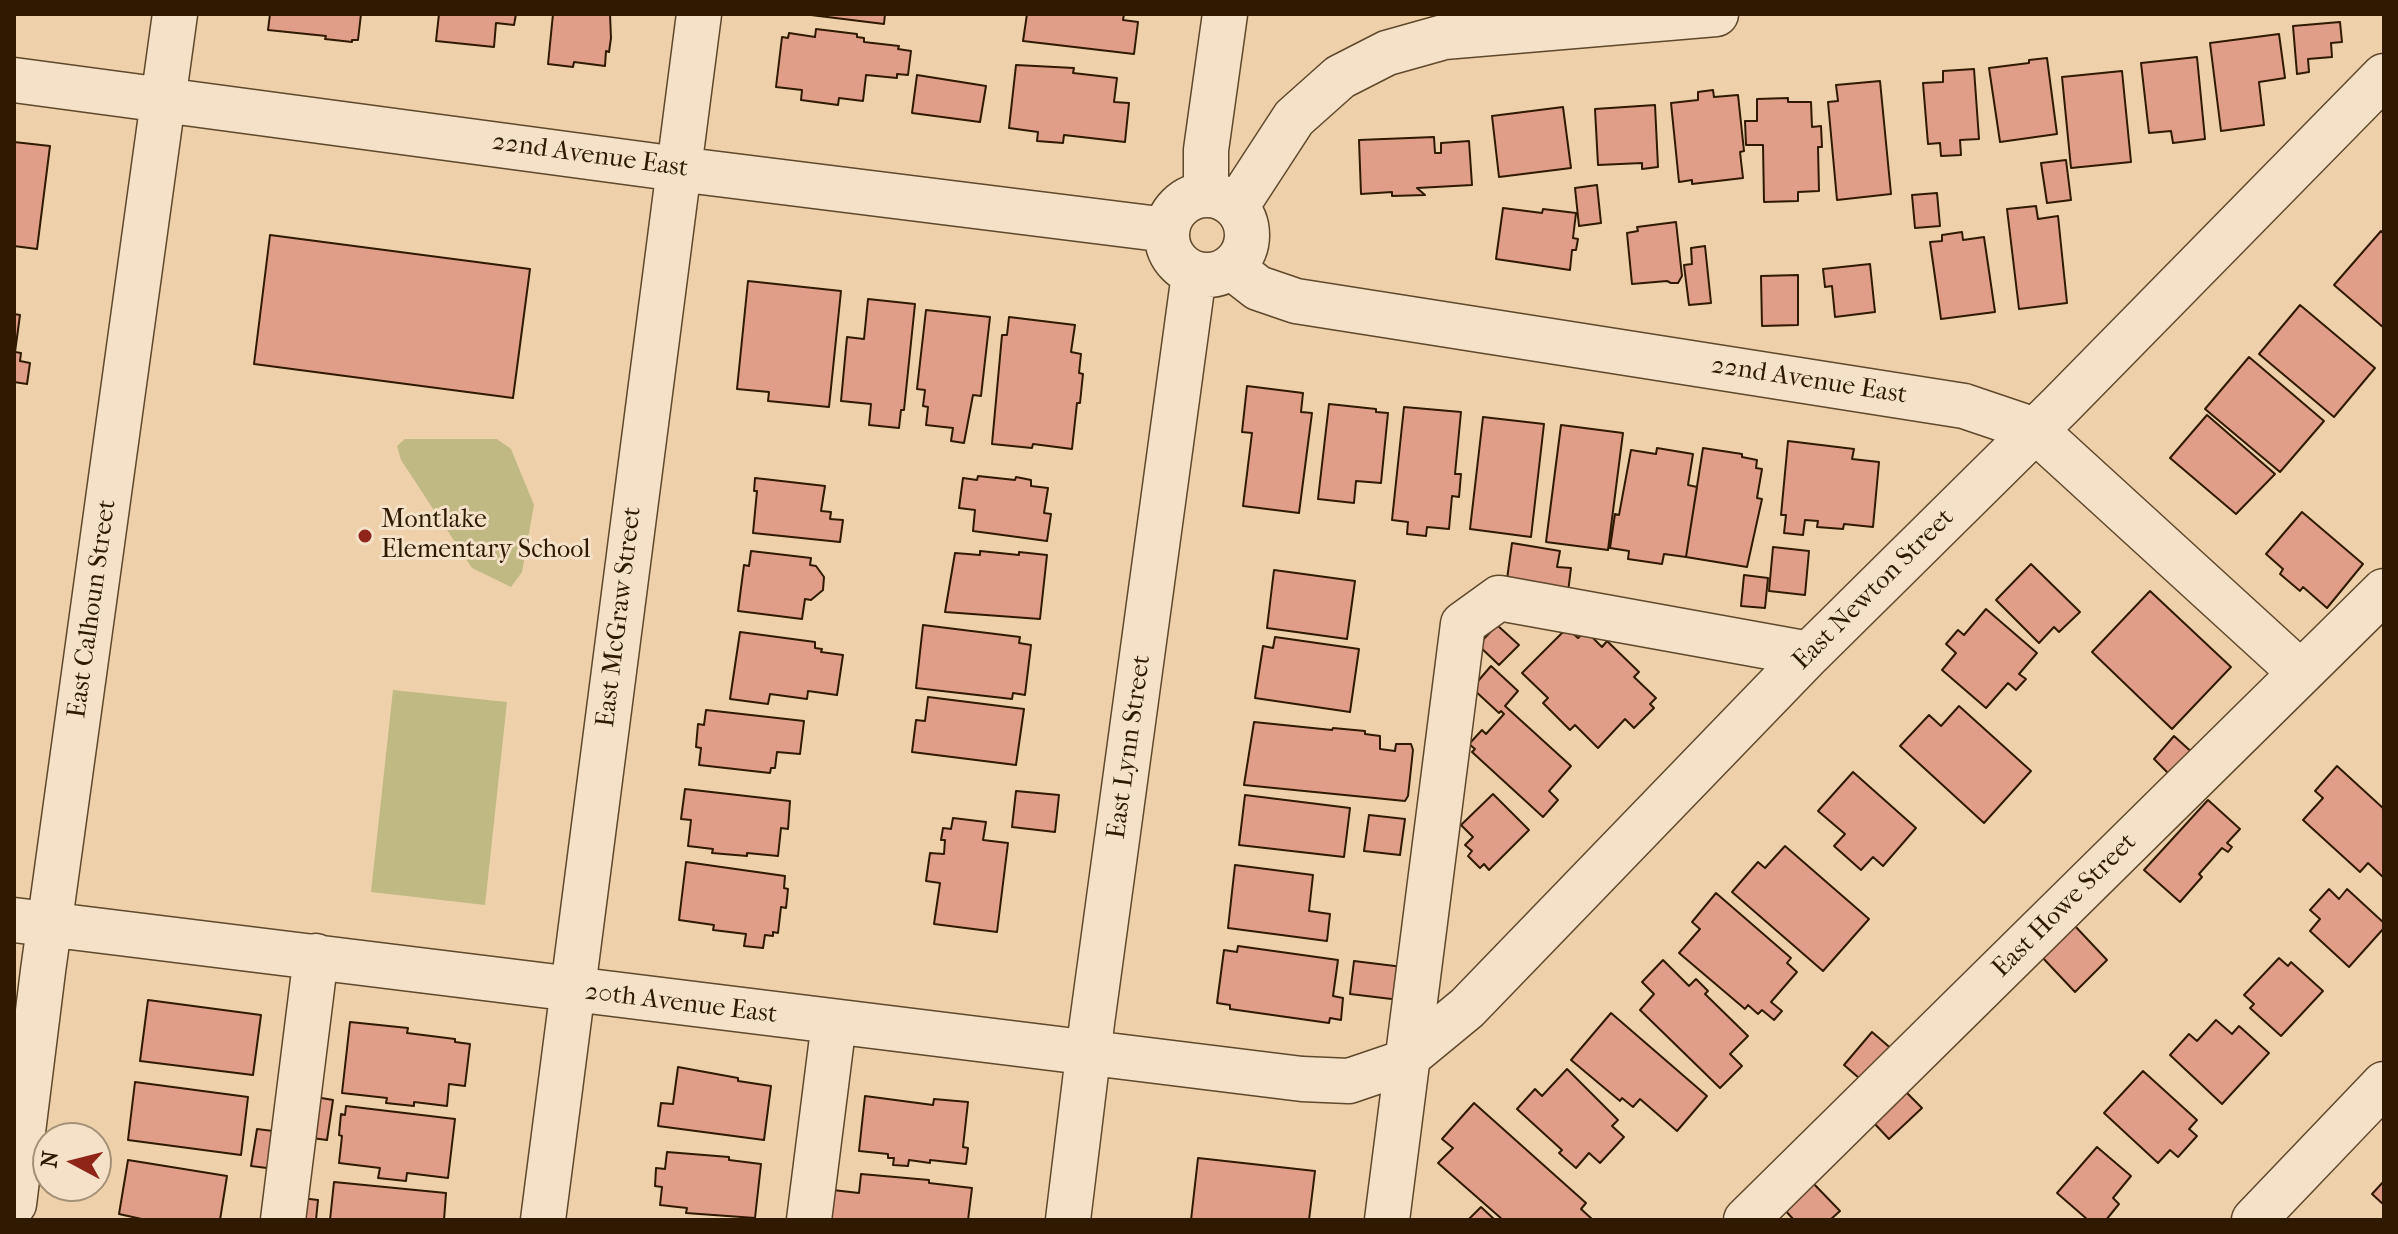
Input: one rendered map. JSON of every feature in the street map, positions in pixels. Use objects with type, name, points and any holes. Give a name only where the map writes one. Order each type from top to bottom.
[{"type":"street","name":"East Calhoun Street","points":[[14,1204],[32,923],[175,14]]},
{"type":"street","name":"East McGraw Street","points":[[543,1220],[699,14]]},
{"type":"street","points":[[1221,201],[1206,150],[1225,14]]},
{"type":"street","points":[[1221,201],[1294,118],[1340,77],[1387,53],[1444,37],[1716,14]]},
{"type":"street","name":"East Newton Street","points":[[1349,1081],[1399,1064],[1467,1008],[1809,654],[2384,76]]},
{"type":"street","name":"22nd Avenue East","points":[[14,80],[678,169],[1167,230]]},
{"type":"street","points":[[1188,199],[1221,201],[1245,220],[1248,233],[1240,258],[1213,271],[1182,268],[1168,246],[1167,230],[1177,207],[1188,199]]},
{"type":"street","name":"22nd Avenue East","points":[[1213,271],[1296,301],[1964,406],[2035,430],[2301,673]]},
{"type":"street","name":"East Lynn Street","points":[[1068,1220],[1089,1052],[1213,271]]},
{"type":"street","name":"East Howe Street","points":[[1746,1220],[2384,591]]},
{"type":"street","points":[[1387,1220],[1463,624],[1499,598],[1809,654]]},
{"type":"street","name":"20th Avenue East","points":[[32,923],[1302,1079],[1349,1081]]},
{"type":"street","points":[[283,1220],[316,956]]},
{"type":"street","points":[[809,1220],[834,1022]]},
{"type":"street","points":[[2254,1220],[2384,1084]]},
{"type":"shaded area","points":[[405,439],[497,439],[511,449],[534,505],[522,572],[511,587],[472,568],[401,460],[397,446]]},
{"type":"shaded area","points":[[393,690],[507,702],[485,905],[371,892]]},
{"type":"building","points":[[270,14],[361,14],[358,40],[325,39],[326,36],[268,30]]},
{"type":"building","points":[[439,14],[516,14],[514,25],[496,23],[494,47],[436,41]]},
{"type":"building","points":[[553,14],[610,14],[611,38],[605,66],[574,62],[573,67],[548,64]]},
{"type":"building","points":[[803,14],[885,14],[884,24]]},
{"type":"building","points":[[1027,14],[1124,14],[1123,20],[1138,22],[1134,54],[1023,41]]},
{"type":"building","points":[[2340,22],[2342,42],[2331,43],[2332,57],[2308,59],[2309,72],[2297,74],[2293,26]]},
{"type":"building","points":[[816,29],[857,34],[857,37],[864,38],[864,42],[899,46],[898,49],[911,51],[908,75],[897,74],[897,78],[866,75],[863,101],[839,98],[838,105],[801,100],[802,90],[776,87],[782,37],[788,38],[789,33],[815,37]]},
{"type":"building","points":[[2279,34],[2285,78],[2259,82],[2264,125],[2221,131],[2210,43]]},
{"type":"building","points":[[2197,57],[2205,139],[2173,143],[2171,131],[2149,133],[2141,63]]},
{"type":"building","points":[[2047,58],[2057,134],[2000,142],[1989,68]]},
{"type":"building","points":[[1016,65],[1074,68],[1073,73],[1117,78],[1114,102],[1129,103],[1125,142],[1064,135],[1063,143],[1037,141],[1038,132],[1009,128]]},
{"type":"building","points":[[1974,69],[1979,139],[1960,140],[1961,155],[1941,156],[1940,143],[1928,144],[1923,83],[1943,82],[1943,71]]},
{"type":"building","points":[[2122,71],[2131,162],[2071,168],[2062,77]]},
{"type":"building","points":[[917,75],[986,86],[980,122],[912,113]]},
{"type":"building","points":[[1880,81],[1891,194],[1837,200],[1828,102],[1838,101],[1836,85]]},
{"type":"building","points":[[1713,90],[1714,97],[1738,95],[1744,151],[1740,152],[1743,178],[1692,184],[1692,180],[1679,182],[1671,103],[1698,100],[1698,92]]},
{"type":"building","points":[[1788,98],[1788,102],[1811,102],[1812,127],[1821,126],[1819,191],[1798,192],[1798,201],[1764,202],[1763,145],[1746,145],[1745,121],[1757,121],[1757,99]]},
{"type":"building","points":[[1655,105],[1658,167],[1642,169],[1642,163],[1598,165],[1595,109]]},
{"type":"building","points":[[1563,107],[1571,168],[1499,177],[1492,116]]},
{"type":"building","points":[[1434,137],[1435,153],[1441,153],[1441,143],[1469,141],[1472,185],[1417,188],[1425,195],[1392,196],[1392,192],[1361,194],[1359,140]]},
{"type":"building","points":[[14,142],[50,146],[37,249],[14,246]]},
{"type":"building","points":[[2066,160],[2071,200],[2047,203],[2041,163]]},
{"type":"building","points":[[1597,185],[1601,223],[1579,226],[1575,188]]},
{"type":"building","points":[[1937,193],[1940,226],[1915,228],[1912,195]]},
{"type":"building","points":[[2036,206],[2038,219],[2058,216],[2067,303],[2019,309],[2007,209]]},
{"type":"building","points":[[1503,208],[1576,213],[1573,238],[1578,239],[1576,250],[1572,250],[1570,270],[1496,259]]},
{"type":"building","points":[[1676,222],[1682,276],[1678,283],[1632,284],[1627,233],[1638,231],[1637,227]]},
{"type":"building","points":[[2381,231],[2384,234],[2384,328],[2334,285]]},
{"type":"building","points":[[1962,232],[1963,240],[1984,237],[1995,312],[1941,319],[1930,242],[1942,241],[1942,235]]},
{"type":"building","points":[[270,235],[530,269],[513,398],[254,364]]},
{"type":"building","points":[[1705,246],[1711,303],[1689,305],[1684,265],[1692,264],[1691,248]]},
{"type":"building","points":[[1870,264],[1875,312],[1835,317],[1832,286],[1825,287],[1823,269]]},
{"type":"building","points":[[1798,275],[1798,325],[1762,326],[1761,276]]},
{"type":"building","points":[[748,281],[841,291],[829,407],[768,401],[769,392],[737,389]]},
{"type":"building","points":[[868,299],[915,304],[904,410],[901,410],[899,428],[869,425],[871,404],[841,401],[847,337],[864,339]]},
{"type":"building","points":[[2300,305],[2375,368],[2334,417],[2259,354]]},
{"type":"building","points":[[926,310],[990,317],[981,396],[973,395],[964,443],[951,441],[953,428],[926,425],[928,407],[923,406],[925,390],[917,389]]},
{"type":"building","points":[[14,314],[20,315],[15,352],[21,353],[20,361],[30,363],[27,384],[14,382]]},
{"type":"building","points":[[1009,317],[1075,325],[1071,352],[1081,354],[1079,373],[1083,374],[1072,449],[1033,444],[1032,448],[992,444],[1002,335],[1007,335]]},
{"type":"building","points":[[2249,357],[2324,421],[2280,472],[2205,409]]},
{"type":"building","points":[[1247,386],[1303,393],[1301,412],[1312,413],[1299,513],[1243,506],[1252,433],[1242,432]]},
{"type":"building","points":[[1329,404],[1388,413],[1381,483],[1356,481],[1354,503],[1318,499]]},
{"type":"building","points":[[1404,407],[1461,412],[1455,474],[1461,474],[1459,497],[1452,496],[1449,529],[1427,527],[1426,536],[1407,534],[1408,522],[1392,520]]},
{"type":"building","points":[[2207,415],[2275,474],[2236,514],[2170,458]]},
{"type":"building","points":[[1483,417],[1544,424],[1531,537],[1470,529]]},
{"type":"building","points":[[1561,425],[1623,433],[1608,550],[1546,542]]},
{"type":"building","points":[[1788,441],[1854,449],[1852,459],[1879,462],[1873,527],[1844,524],[1843,529],[1817,527],[1818,521],[1805,520],[1803,535],[1784,533],[1786,515],[1781,515]]},
{"type":"building","points":[[1657,448],[1693,454],[1688,485],[1697,487],[1686,557],[1664,554],[1662,564],[1628,559],[1629,551],[1610,548],[1631,450],[1656,454]]},
{"type":"building","points":[[1703,448],[1742,454],[1742,457],[1757,460],[1756,468],[1762,469],[1757,498],[1762,499],[1747,567],[1686,557]]},
{"type":"building","points":[[978,476],[1015,480],[1016,477],[1031,480],[1031,486],[1048,488],[1044,513],[1051,514],[1047,541],[973,531],[975,510],[959,508],[963,478],[977,480]]},
{"type":"building","points":[[755,478],[825,486],[821,511],[831,512],[830,519],[843,520],[840,542],[753,533],[757,491],[754,491]]},
{"type":"building","points":[[2302,512],[2363,564],[2327,608],[2303,587],[2300,591],[2280,574],[2283,569],[2266,554]]},
{"type":"building","points":[[1512,543],[1560,551],[1557,567],[1571,568],[1568,592],[1507,579]]},
{"type":"building","points":[[1773,547],[1809,551],[1805,595],[1769,591]]},
{"type":"building","points":[[751,551],[811,558],[810,565],[816,566],[824,577],[823,590],[811,600],[805,599],[802,619],[738,611],[744,565],[749,566]]},
{"type":"building","points":[[980,551],[1047,555],[1040,619],[945,612],[955,553],[980,555]]},
{"type":"building","points":[[2031,564],[2080,612],[2059,632],[2054,627],[2039,643],[1996,600]]},
{"type":"building","points":[[1274,570],[1355,581],[1347,639],[1267,628]]},
{"type":"building","points":[[1744,575],[1768,578],[1765,608],[1741,606]]},
{"type":"building","points":[[2150,591],[2231,667],[2172,729],[2092,652]]},
{"type":"building","points":[[1986,609],[2037,653],[2019,674],[2026,679],[2016,690],[2008,683],[1986,708],[1942,670],[1956,653],[1946,644],[1958,630],[1964,635]]},
{"type":"building","points":[[923,625],[1020,637],[1019,643],[1031,645],[1025,695],[1013,693],[1012,699],[916,688]]},
{"type":"building","points":[[1497,625],[1519,645],[1499,665],[1478,645]]},
{"type":"building","points":[[1567,628],[1578,638],[1586,631],[1602,647],[1607,641],[1639,672],[1634,677],[1656,698],[1650,704],[1654,708],[1634,728],[1625,719],[1598,748],[1575,725],[1570,730],[1543,703],[1548,698],[1522,673]]},
{"type":"building","points":[[740,632],[815,642],[815,648],[822,649],[821,652],[843,655],[837,695],[808,691],[807,699],[770,694],[768,704],[730,699]]},
{"type":"building","points":[[1275,637],[1359,649],[1350,712],[1255,698],[1263,646],[1273,648]]},
{"type":"building","points":[[1491,666],[1518,691],[1505,706],[1571,766],[1549,791],[1558,800],[1543,817],[1472,752],[1475,749],[1469,744],[1482,730],[1486,734],[1504,714],[1472,688]]},
{"type":"building","points":[[928,697],[1024,709],[1016,765],[912,752],[916,720],[925,721]]},
{"type":"building","points":[[1959,706],[2031,771],[1984,823],[1900,746],[1929,715],[1941,726]]},
{"type":"building","points":[[706,710],[804,721],[800,754],[777,752],[775,768],[771,768],[770,773],[699,765],[701,748],[696,747],[698,724],[704,725]]},
{"type":"building","points":[[1254,722],[1365,731],[1365,734],[1380,736],[1380,749],[1395,751],[1396,744],[1411,744],[1408,796],[1405,801],[1244,785]]},
{"type":"building","points":[[2174,736],[2196,756],[2174,779],[2154,759]]},
{"type":"building","points":[[2337,766],[2384,809],[2384,878],[2368,863],[2360,872],[2303,820],[2323,798],[2315,791]]},
{"type":"building","points":[[1853,772],[1916,828],[1883,866],[1873,857],[1861,870],[1834,846],[1845,834],[1818,811]]},
{"type":"building","points":[[685,789],[790,801],[788,829],[781,828],[778,856],[712,853],[713,849],[688,846],[691,820],[681,819]]},
{"type":"building","points":[[1016,791],[1059,795],[1055,832],[1012,827]]},
{"type":"building","points":[[1493,794],[1529,830],[1489,870],[1484,864],[1480,868],[1468,856],[1472,851],[1465,845],[1473,837],[1461,825]]},
{"type":"building","points":[[1245,795],[1350,808],[1344,857],[1239,845]]},
{"type":"building","points":[[2208,800],[2240,829],[2227,843],[2232,847],[2228,852],[2222,848],[2180,902],[2144,870]]},
{"type":"building","points":[[1369,815],[1405,819],[1400,855],[1364,851]]},
{"type":"building","points":[[953,818],[986,822],[983,840],[1008,843],[997,932],[934,924],[940,883],[926,881],[930,853],[944,854],[945,840],[941,840],[943,828],[951,829]]},
{"type":"building","points":[[1785,846],[1869,919],[1823,971],[1732,892],[1758,862],[1765,868]]},
{"type":"building","points":[[686,862],[785,876],[784,888],[788,889],[786,908],[781,907],[778,933],[765,935],[763,948],[744,946],[746,934],[713,930],[714,925],[679,920]]},
{"type":"building","points":[[1235,865],[1313,875],[1309,911],[1330,914],[1327,941],[1228,928]]},
{"type":"building","points":[[2329,889],[2339,899],[2347,889],[2384,923],[2384,928],[2349,967],[2310,931],[2320,919],[2310,910]]},
{"type":"building","points":[[1716,893],[1791,958],[1787,963],[1797,972],[1771,1002],[1782,1011],[1774,1020],[1762,1010],[1758,1014],[1748,1005],[1745,1009],[1679,953],[1700,929],[1692,922]]},
{"type":"building","points":[[2074,925],[2107,960],[2075,992],[2041,956]]},
{"type":"building","points":[[1238,946],[1338,960],[1333,996],[1343,998],[1341,1020],[1330,1018],[1329,1023],[1230,1009],[1230,1005],[1217,1003],[1224,950],[1237,952]]},
{"type":"building","points":[[2279,958],[2288,966],[2291,962],[2323,991],[2281,1036],[2250,1008],[2254,1004],[2244,995]]},
{"type":"building","points":[[1663,960],[1689,986],[1696,979],[1708,991],[1705,994],[1748,1036],[1730,1054],[1742,1066],[1720,1088],[1640,1010],[1654,994],[1642,982]]},
{"type":"building","points":[[1354,961],[1403,967],[1400,1000],[1350,994]]},
{"type":"building","points":[[148,1000],[261,1015],[253,1075],[140,1061]]},
{"type":"building","points":[[1611,1013],[1707,1096],[1677,1131],[1640,1099],[1633,1107],[1622,1098],[1620,1101],[1571,1060]]},
{"type":"building","points":[[2216,1020],[2232,1034],[2239,1026],[2269,1053],[2222,1104],[2170,1055],[2189,1034],[2197,1041]]},
{"type":"building","points":[[350,1022],[408,1028],[407,1033],[470,1044],[465,1086],[449,1084],[447,1106],[386,1103],[387,1098],[342,1093]]},
{"type":"building","points":[[1872,1032],[1894,1051],[1866,1084],[1844,1065]]},
{"type":"building","points":[[678,1067],[771,1086],[764,1140],[658,1126],[661,1103],[673,1104]]},
{"type":"building","points":[[1567,1069],[1618,1120],[1612,1126],[1624,1137],[1600,1163],[1589,1153],[1576,1168],[1559,1153],[1562,1150],[1517,1109],[1535,1089],[1542,1096]]},
{"type":"building","points":[[2143,1071],[2197,1120],[2189,1129],[2197,1136],[2178,1157],[2170,1150],[2158,1163],[2104,1113]]},
{"type":"building","points":[[135,1082],[248,1097],[241,1155],[128,1140]]},
{"type":"building","points":[[1906,1092],[1922,1108],[1889,1139],[1873,1122]]},
{"type":"building","points":[[310,1096],[333,1100],[327,1140],[304,1137]]},
{"type":"building","points":[[865,1096],[933,1105],[934,1099],[968,1102],[963,1147],[968,1148],[966,1164],[909,1160],[908,1166],[893,1165],[894,1158],[888,1158],[888,1154],[859,1151]]},
{"type":"building","points":[[1474,1103],[1586,1203],[1581,1209],[1593,1220],[1503,1220],[1438,1163],[1453,1148],[1442,1139]]},
{"type":"building","points":[[346,1106],[455,1119],[448,1178],[407,1173],[406,1181],[378,1178],[380,1168],[339,1163],[341,1114],[345,1115]]},
{"type":"building","points":[[257,1129],[281,1132],[275,1169],[251,1166]]},
{"type":"building","points":[[2097,1147],[2131,1176],[2113,1198],[2119,1204],[2106,1220],[2088,1220],[2057,1193]]},
{"type":"building","points":[[667,1152],[729,1157],[729,1160],[761,1164],[755,1218],[686,1213],[687,1208],[660,1205],[662,1187],[655,1186],[656,1168],[665,1169]]},
{"type":"building","points":[[1198,1158],[1315,1171],[1309,1220],[1191,1220]]},
{"type":"building","points":[[128,1160],[227,1176],[220,1220],[146,1220],[119,1214]]},
{"type":"building","points":[[861,1174],[929,1180],[929,1183],[972,1188],[968,1220],[821,1220],[824,1189],[859,1193]]},
{"type":"building","points":[[1811,1181],[1840,1211],[1830,1220],[1794,1220],[1783,1208]]},
{"type":"building","points":[[2384,1181],[2384,1205],[2372,1194]]},
{"type":"building","points":[[334,1182],[446,1193],[444,1220],[330,1220]]},
{"type":"building","points":[[293,1197],[318,1200],[316,1220],[290,1220]]},
{"type":"building","points":[[1481,1207],[1495,1220],[1468,1220]]},
{"type":"place","name":"Montlake Elementary School","points":[[365,536]]}]
